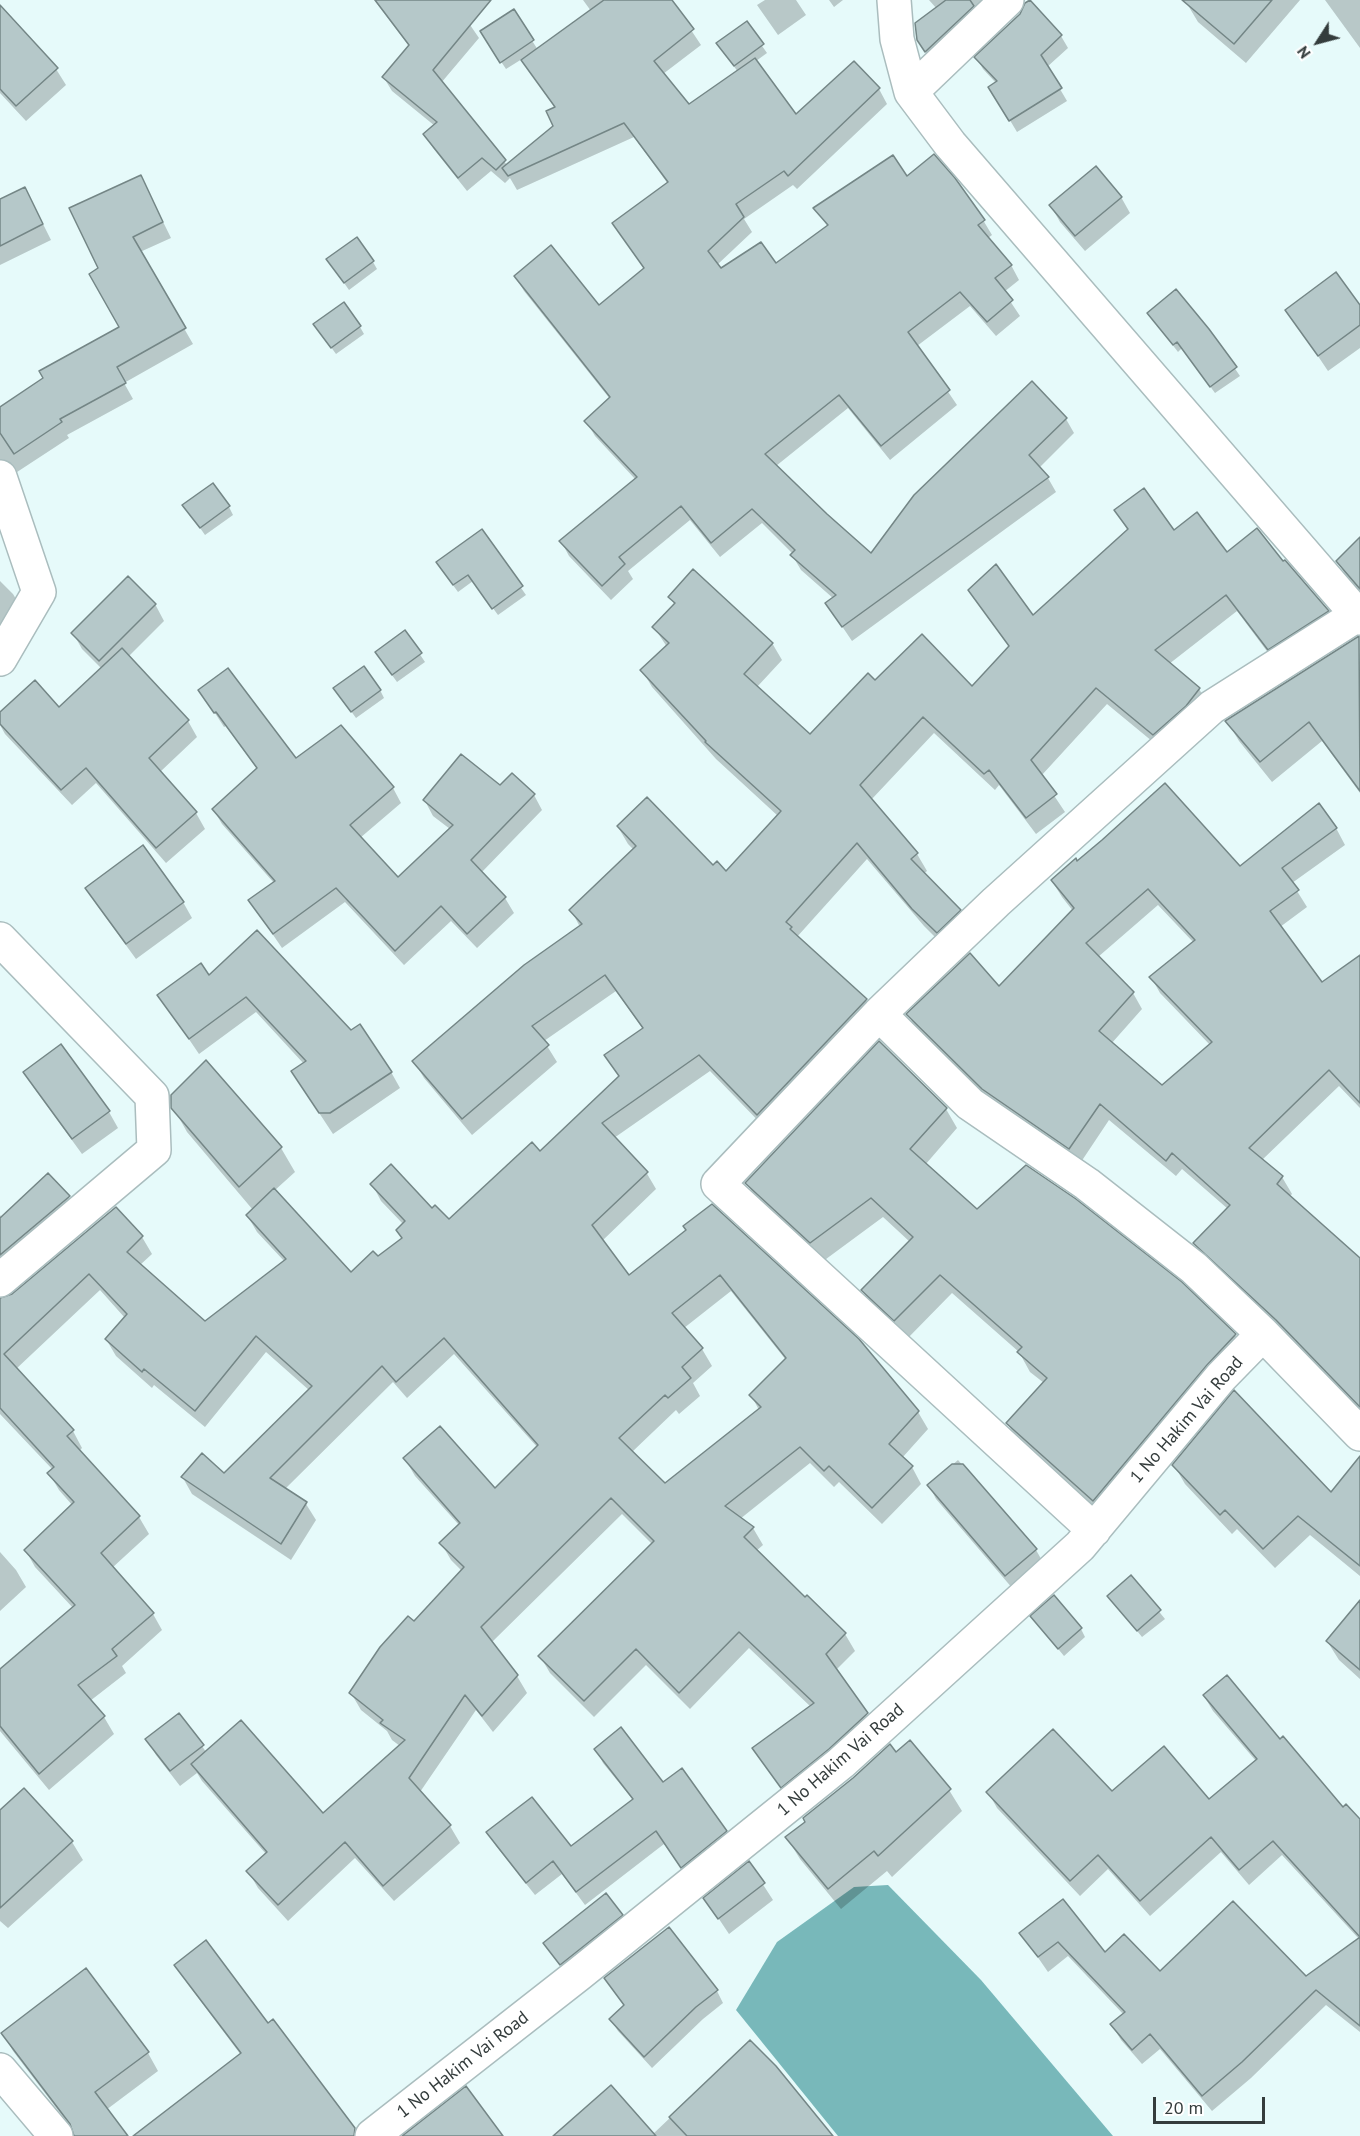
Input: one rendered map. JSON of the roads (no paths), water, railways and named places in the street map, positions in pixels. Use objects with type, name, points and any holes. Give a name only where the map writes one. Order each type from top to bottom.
[{"type":"street","points":[[894,0],[897,39],[911,92],[950,144],[1359,617],[1212,707],[996,902],[879,1014],[718,1184],[1094,1530]]},
{"type":"street","points":[[911,92],[1007,0]]},
{"type":"street","points":[[0,477],[39,592],[0,659]]},
{"type":"street","points":[[0,939],[152,1096],[154,1150],[0,1280]]},
{"type":"street","points":[[879,1014],[970,1104],[1087,1184],[1194,1268],[1263,1334],[1360,1434]]},
{"type":"street","name":"1 No Hakim Vai Road","points":[[372,2136],[579,1974],[841,1763],[1080,1546],[1221,1377],[1263,1334]]},
{"type":"street","points":[[0,2070],[56,2136]]},
{"type":"water","points":[[888,1885],[981,1980],[1113,2136],[838,2136],[736,2010],[777,1942],[854,1887]]}]
